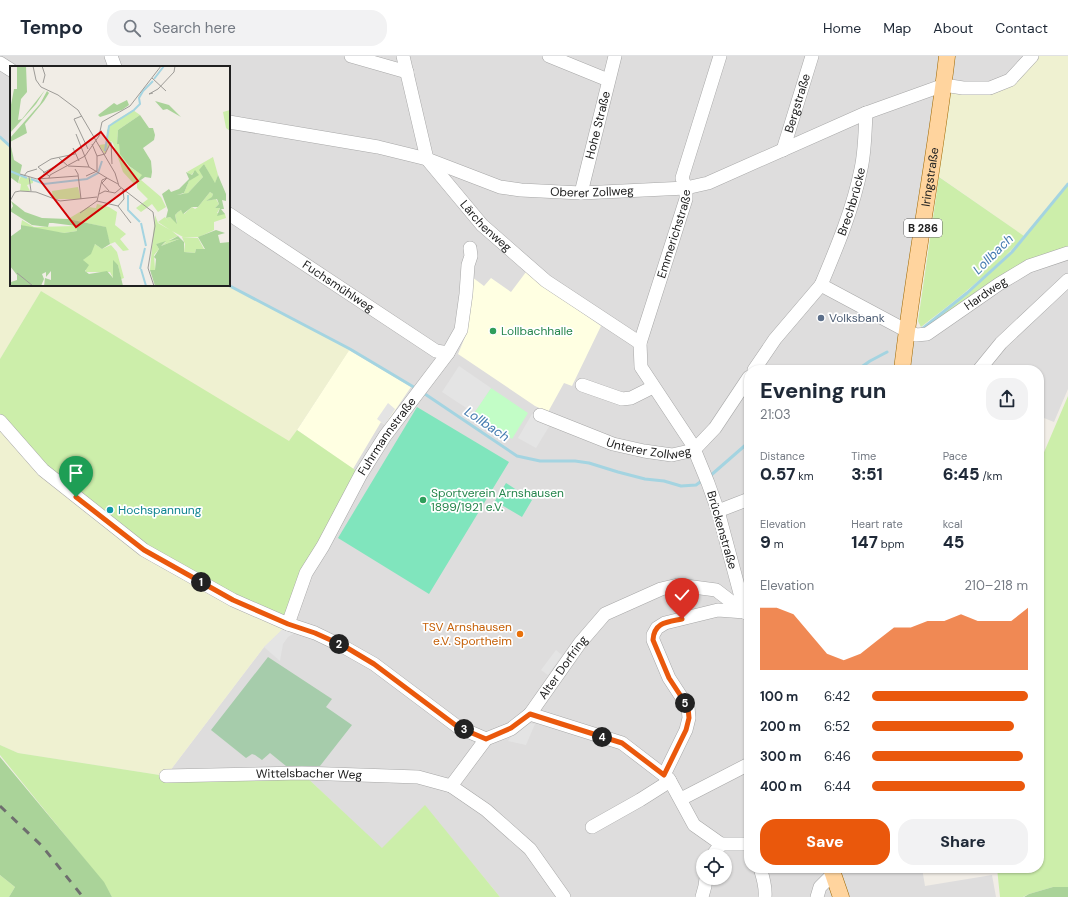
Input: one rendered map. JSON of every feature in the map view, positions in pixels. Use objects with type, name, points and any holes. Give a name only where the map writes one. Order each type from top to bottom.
[{"type":"main road","name":"Iringstraße","points":[[903,365],[947,56]]},
{"type":"main road","points":[[833,873],[841,897]]},
{"type":"street","points":[[111,56],[115,66]]},
{"type":"street","points":[[351,56],[407,72]]},
{"type":"street","name":"Lärchenweg","points":[[403,56],[427,159],[482,225],[534,271],[546,281],[640,343]]},
{"type":"street","points":[[549,56],[608,80]]},
{"type":"street","name":"Hohe Straße","points":[[581,193],[615,56]]},
{"type":"street","name":"Emmerichstraße","points":[[694,450],[683,430],[641,367],[640,343],[686,199],[686,188],[682,178],[720,56]]},
{"type":"street","name":"Bergstraße","points":[[783,150],[812,56]]},
{"type":"street","points":[[944,85],[963,88],[990,88],[1010,80],[1032,56]]},
{"type":"street","points":[[0,63],[10,69]]},
{"type":"street","name":"Oberer Zollweg","points":[[230,122],[378,147],[427,159],[500,187],[521,190],[581,193],[686,188],[708,183],[866,113],[944,85]]},
{"type":"street","name":"Brechbrücke","points":[[821,285],[851,209],[861,168],[866,113]]},
{"type":"street","name":"Fuchsmühlweg","points":[[230,215],[436,351],[448,353]]},
{"type":"street","name":"Fuhrmannstraße","points":[[288,624],[306,573],[323,546],[361,474],[385,436],[448,353],[461,330],[468,265],[471,256],[470,248]]},
{"type":"street","name":"Hardweg","points":[[907,331],[916,335],[928,334],[999,284],[1029,266],[1068,253]]},
{"type":"street","points":[[983,365],[1001,343],[1068,280]]},
{"type":"street","points":[[757,365],[775,339],[821,285],[907,331]]},
{"type":"street","name":"Unterer Zollweg","points":[[540,415],[613,444],[672,455],[694,450],[715,428],[744,384]]},
{"type":"street","points":[[582,385],[622,400],[631,398],[653,387]]},
{"type":"street","points":[[0,421],[43,470],[144,550],[233,600],[344,646],[374,664],[458,727],[486,739]]},
{"type":"street","name":"Brückenstraße","points":[[694,450],[718,511],[744,605]]},
{"type":"street","points":[[718,511],[744,501]]},
{"type":"street","name":"Alter Dorfring","points":[[451,786],[486,739],[511,728],[530,714],[580,643],[605,614],[622,605],[678,585],[716,590],[744,613]]},
{"type":"street","points":[[592,827],[640,800],[667,778],[686,730],[689,718],[688,707],[669,678],[653,640],[653,635],[657,628],[666,623],[718,610],[744,615]]},
{"type":"street","points":[[530,714],[622,743],[667,778],[681,799],[694,825],[722,844],[744,844]]},
{"type":"street","points":[[681,799],[744,767]]},
{"type":"street","name":"Wittelsbacher Weg","points":[[166,776],[302,773],[418,777],[451,786]]},
{"type":"street","points":[[451,786],[486,810],[530,849],[564,897]]},
{"type":"street","points":[[718,849],[722,844]]},
{"type":"street","points":[[762,873],[766,891],[765,897]]},
{"type":"street","points":[[817,897],[820,887],[830,873]]},
{"type":"street","points":[[702,897],[705,885]]},
{"type":"shaded area","points":[[0,56],[1031,56],[1010,80],[944,85],[907,331],[916,335],[1029,266],[1068,253],[1068,389],[1054,422],[1044,418],[1044,365],[744,365],[744,873],[923,873],[925,886],[992,875],[996,897],[500,897],[425,806],[382,849],[302,773],[166,776],[264,647],[288,624],[361,474],[297,430],[350,349],[230,286],[230,66],[10,66],[10,146],[0,137]]},
{"type":"shaded area","points":[[1032,56],[1068,56],[1068,184],[1024,236],[931,171],[944,85],[990,88]]},
{"type":"shaded area","points":[[0,137],[10,146],[10,286],[230,286],[350,349],[289,442],[41,291],[0,359]]},
{"type":"shaded area","points":[[526,272],[601,326],[572,386],[564,383],[548,412],[535,406],[458,354],[465,337],[472,277],[484,286],[491,278],[511,292]]},
{"type":"shaded area","points":[[349,350],[411,387],[385,425],[381,422],[353,469],[297,430]]},
{"type":"shaded area","points":[[459,366],[491,388],[474,413],[442,392]]},
{"type":"shaded area","points":[[388,403],[395,409],[385,425],[377,419]]},
{"type":"shaded area","points":[[532,414],[550,425],[536,448],[518,438]]},
{"type":"shaded area","points":[[0,421],[288,624],[264,647],[166,776],[18,753],[0,745]]},
{"type":"shaded area","points":[[288,624],[296,632],[288,637],[283,644],[280,661],[264,647]]},
{"type":"shaded area","points":[[556,650],[562,655],[548,675],[541,670]]},
{"type":"shaded area","points":[[268,657],[332,699],[326,707],[352,725],[320,766],[286,766],[270,753],[262,760],[252,754],[246,758],[211,730]]},
{"type":"shaded area","points":[[527,723],[535,724],[526,745],[508,741],[516,730]]},
{"type":"green space","points":[[939,177],[1024,236],[988,273],[921,327],[918,321]]},
{"type":"green space","points":[[1068,184],[1068,249],[925,329],[922,329],[967,293],[1012,252]]},
{"type":"green space","points":[[41,291],[289,441],[297,430],[361,474],[288,624],[144,550],[43,470],[0,421],[0,359]]},
{"type":"green space","points":[[491,388],[528,413],[512,439],[474,413]]},
{"type":"green space","points":[[1068,396],[1068,887],[1053,887],[1023,897],[1000,897],[998,873],[1044,873],[1044,452]]},
{"type":"green space","name":"Sportverein Arnshausen 1899/1921 e.V.","points":[[417,407],[509,462],[429,594],[338,538]]},
{"type":"green space","points":[[506,483],[532,500],[522,517],[495,501]]},
{"type":"green space","points":[[0,745],[18,753],[166,776],[302,773],[382,848],[425,805],[500,897],[112,897],[103,882],[0,755]]},
{"type":"green space","points":[[0,757],[104,882],[112,897],[9,897],[15,887],[0,875]]},
{"type":"green space","points":[[0,875],[15,887],[9,897],[0,897]]},
{"type":"green space","points":[[1053,887],[1068,887],[1068,897],[1024,897],[1029,894]]},
{"type":"waterway","name":"Lollbach","points":[[0,137],[10,146]]},
{"type":"waterway","name":"Lollbach","points":[[922,329],[967,293],[1012,252],[1068,184]]},
{"type":"waterway","name":"Lollbach","points":[[230,286],[350,349],[417,389]]},
{"type":"waterway","name":"Lollbach","points":[[864,365],[887,352]]},
{"type":"waterway","name":"Lollbach","points":[[422,392],[517,456],[540,461],[575,461],[589,463],[645,479],[664,481],[681,486],[696,485],[703,480]]},
{"type":"waterway","name":"Lollbach","points":[[710,476],[744,446]]},
{"type":"railway","points":[[0,806],[42,846],[83,897]]},
{"type":"place","name":"Volksbank","points":[[821,318]]},
{"type":"place","name":"Lollbachhalle","points":[[493,331]]},
{"type":"place","name":"Sportverein Arnshausen 1899/1921 e.V.","points":[[423,500]]},
{"type":"place","name":"Hochspannung","points":[[110,510]]},
{"type":"place","name":"TSV Arnshausen e.V. Sportheim","points":[[520,634]]},
{"type":"route","points":[[76,497],[144,550],[233,600],[344,646],[374,664],[458,727],[486,739],[511,728],[530,714],[622,743],[664,775],[686,730],[689,718],[688,707],[669,678],[653,640],[653,635],[657,628],[666,623],[682,619]]}]
